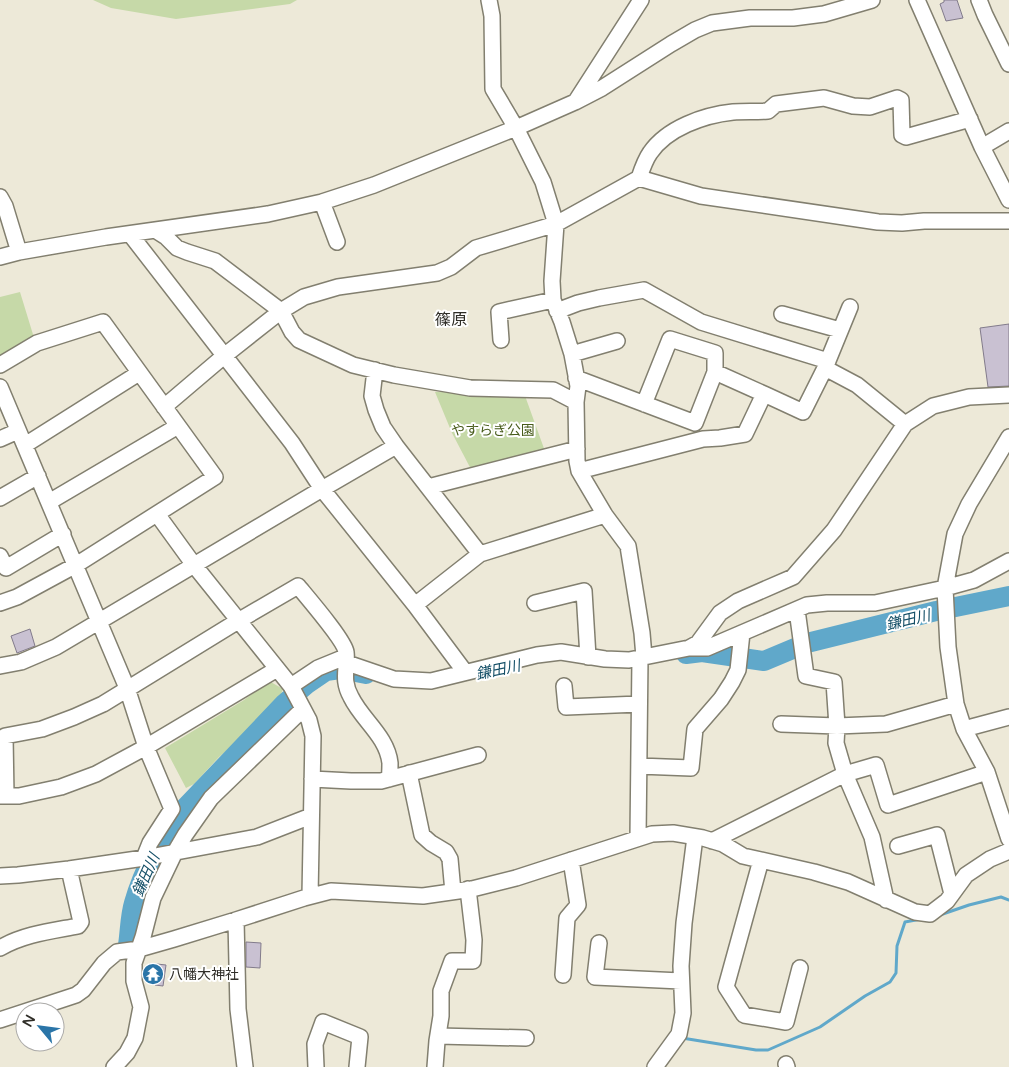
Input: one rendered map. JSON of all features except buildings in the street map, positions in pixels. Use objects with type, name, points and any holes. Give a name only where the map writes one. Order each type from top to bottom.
[{"type":"street","points":[[489,0],[492,16],[493,89],[516,128],[543,182],[556,224],[552,281],[555,305],[572,354],[578,386],[576,402],[577,461],[579,471],[605,515],[628,546],[642,633],[638,838]]},
{"type":"street","points":[[575,102],[641,0]]},
{"type":"street","points":[[0,257],[106,237],[268,214],[322,202],[374,185],[516,128],[575,102],[602,88],[695,30],[712,23],[750,18],[793,18],[824,14],[872,0]]},
{"type":"street","points":[[917,0],[982,148],[1009,200]]},
{"type":"street","points":[[979,0],[985,15],[1004,46],[1009,64]]},
{"type":"street","points":[[164,407],[281,311],[304,297],[338,287],[437,273],[451,267],[476,248],[556,224],[639,178],[650,153],[672,132],[689,123],[732,112],[768,111],[776,104],[824,98],[853,106],[870,107],[897,98],[901,100],[902,135],[906,137],[970,118]]},
{"type":"street","points":[[982,148],[1009,131]]},
{"type":"street","points":[[639,178],[701,196],[878,222],[1009,221]]},
{"type":"street","points":[[0,197],[5,206],[19,252]]},
{"type":"street","points":[[322,202],[337,242]]},
{"type":"street","points":[[155,230],[177,248],[215,261],[281,311],[292,332],[299,340],[353,365],[394,375],[470,388],[553,390],[576,402]]},
{"type":"street","points":[[130,234],[292,443],[322,489],[415,605],[465,672]]},
{"type":"street","points":[[501,340],[499,312],[578,303],[644,290],[700,322],[826,365],[857,386],[905,424]]},
{"type":"street","points":[[715,372],[803,412],[826,365],[850,307]]},
{"type":"street","points":[[782,314],[840,330]]},
{"type":"street","points":[[0,365],[37,343],[103,322],[215,477],[76,565],[17,597],[0,603]]},
{"type":"street","points":[[576,378],[644,404],[695,423],[715,372],[715,353],[670,339],[644,404]]},
{"type":"street","points":[[572,354],[617,341]]},
{"type":"street","points":[[375,370],[372,396],[383,426],[396,446],[480,554]]},
{"type":"street","points":[[25,445],[139,373]]},
{"type":"street","points":[[579,471],[703,438],[720,438],[745,434],[764,394]]},
{"type":"street","points":[[689,648],[698,643],[720,613],[738,602],[792,577],[834,530],[905,424],[933,406],[969,397],[1009,395]]},
{"type":"street","points":[[2,397],[25,445],[128,688],[146,747],[172,809],[150,843],[144,858]]},
{"type":"street","points":[[49,502],[178,426]]},
{"type":"street","points":[[0,439],[18,430]]},
{"type":"street","points":[[1009,437],[969,504],[955,534],[945,588],[948,647],[956,704],[964,729],[987,772],[1009,838]]},
{"type":"street","points":[[0,666],[21,662],[56,647],[396,446]]},
{"type":"street","points":[[428,488],[577,449]]},
{"type":"street","points":[[0,498],[38,476]]},
{"type":"street","points":[[157,514],[194,566],[291,686],[309,720],[313,736],[310,896]]},
{"type":"street","points":[[415,605],[480,554],[605,515]]},
{"type":"street","points":[[0,556],[6,568],[62,534]]},
{"type":"street","points":[[291,686],[318,668],[340,659],[394,679],[431,681],[537,655],[561,652],[605,659],[629,660],[689,648],[707,648],[807,605],[875,603],[945,588],[974,580],[1009,561]]},
{"type":"street","points":[[277,669],[146,747],[96,774],[61,787],[19,796],[3,796],[5,736],[42,729],[103,704],[298,586],[346,650],[346,683],[350,695],[356,707],[383,742],[390,762],[389,778]]},
{"type":"street","points":[[535,603],[584,592],[588,656]]},
{"type":"street","points":[[796,610],[806,676],[834,682],[837,726],[836,743],[845,774],[872,838],[886,900]]},
{"type":"street","points":[[639,766],[691,768],[694,729],[721,699],[738,670],[742,633]]},
{"type":"street","points":[[564,686],[566,707],[640,704]]},
{"type":"street","points":[[781,724],[837,726],[886,724],[956,704]]},
{"type":"street","points":[[114,1067],[127,1053],[135,1038],[141,1007],[134,981],[134,962],[153,898],[175,852],[211,798],[303,709]]},
{"type":"street","points":[[964,729],[1009,716]]},
{"type":"street","points":[[312,779],[381,781],[478,755]]},
{"type":"street","points":[[712,841],[845,774],[876,765],[888,805],[987,772]]},
{"type":"street","points":[[409,773],[422,836],[446,852],[450,859],[453,892]]},
{"type":"street","points":[[0,876],[18,876],[70,869],[257,838],[311,816]]},
{"type":"street","points":[[0,1020],[76,995],[83,990],[104,963],[117,952],[139,949],[310,896],[331,891],[423,896],[468,890],[516,878],[652,834],[695,837],[723,844],[743,856],[814,872],[848,882],[914,912],[930,914],[947,901],[966,875],[990,859],[1009,851]]},
{"type":"street","points":[[898,846],[937,835],[952,894]]},
{"type":"street","points":[[661,1066],[679,1034],[683,1013],[681,966],[684,923],[695,837]]},
{"type":"street","points":[[563,975],[567,918],[578,905],[571,860]]},
{"type":"street","points":[[761,860],[726,987],[744,1015],[786,1022],[800,968]]},
{"type":"street","points":[[0,948],[32,935],[78,926],[81,922],[70,869]]},
{"type":"street","points":[[435,1067],[441,1016],[441,991],[452,961],[473,961],[474,940],[468,890]]},
{"type":"street","points":[[236,920],[238,1010],[245,1067]]},
{"type":"street","points":[[600,943],[595,977],[681,980]]},
{"type":"street","points":[[316,1067],[315,1044],[323,1022],[360,1037],[357,1067]]},
{"type":"street","points":[[438,1036],[526,1038]]},
{"type":"green space","points":[[93,0],[297,0],[290,4],[176,19],[111,8]]},
{"type":"green space","points":[[20,292],[35,341],[0,363],[0,297]]},
{"type":"green space","name":"やすらぎ公園","points":[[435,392],[524,393],[546,454],[473,473],[452,433]]},
{"type":"green space","points":[[269,681],[283,689],[278,702],[253,728],[219,757],[194,784],[186,788],[165,748],[244,700]]},
{"type":"waterway","name":"鎌田川","points":[[686,654],[702,652],[764,661],[807,643],[936,611],[1009,596]]},
{"type":"waterway","name":"鎌田川","points":[[128,945],[131,919],[138,890],[161,842],[184,809],[285,703],[307,684],[326,671],[340,669],[366,674]]},
{"type":"waterway","points":[[937,916],[1001,897],[1009,900]]},
{"type":"waterway","points":[[682,1038],[756,1050],[768,1050],[820,1027],[865,996],[890,982],[896,973],[897,946],[905,922],[921,919]]},
{"type":"place","name":"八幡大神社","points":[[153,974]]},
{"type":"district","name":"篠原","points":[[451,320]]}]
